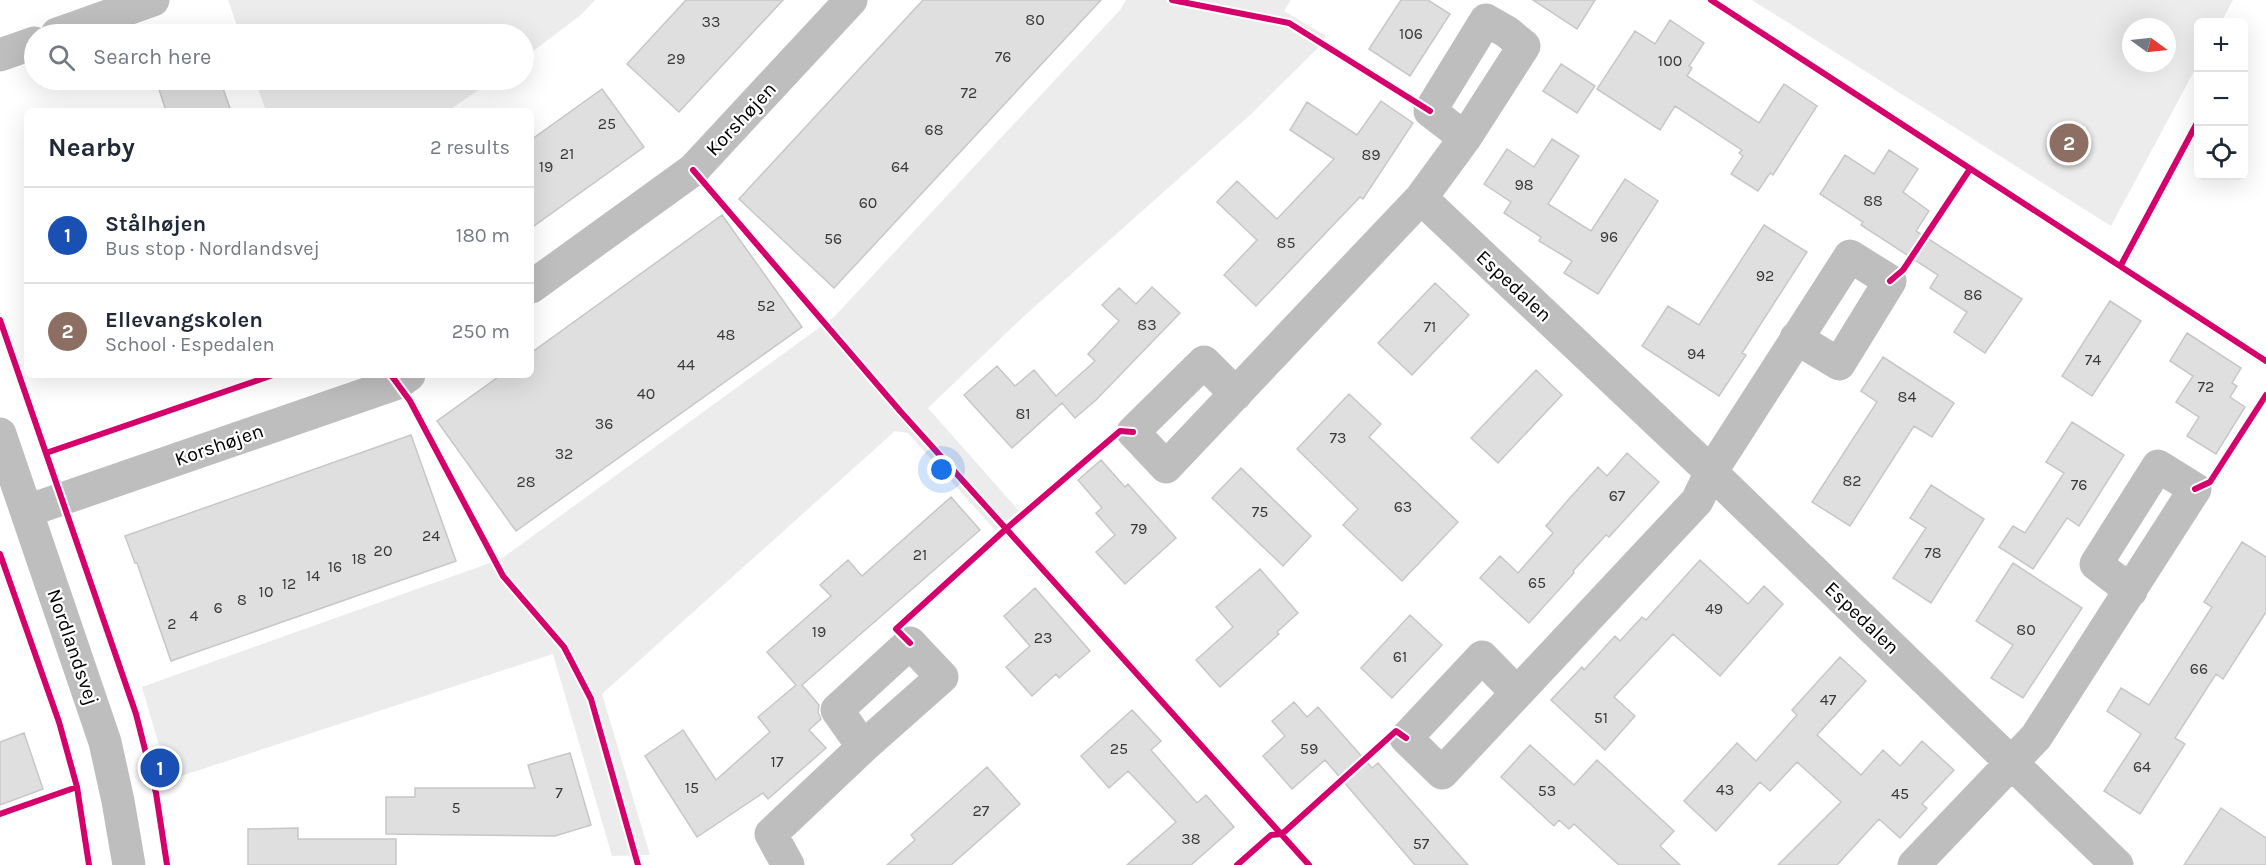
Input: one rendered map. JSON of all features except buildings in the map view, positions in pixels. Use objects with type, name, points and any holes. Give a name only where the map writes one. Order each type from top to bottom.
[{"type":"street","points":[[85,24],[153,0]]},
{"type":"street","name":"Korshøjen","points":[[534,285],[693,170],[851,0]]},
{"type":"street","points":[[0,55],[24,47]]},
{"type":"street","points":[[1236,394],[1421,198],[1465,138]]},
{"type":"street","name":"Espedalen","points":[[1421,198],[1711,472],[2117,865]]},
{"type":"street","points":[[1517,693],[1696,501],[1711,472],[1796,338]]},
{"type":"street","name":"Korshøjen","points":[[27,511],[404,378]]},
{"type":"street","name":"Nordlandsvej","points":[[0,434],[105,742],[129,865]]},
{"type":"street","points":[[1914,865],[2036,737],[2131,591]]},
{"type":"street","points":[[789,865],[771,834],[863,747]]},
{"type":"shaded area","points":[[228,0],[595,0],[582,14],[534,50],[534,24],[236,24]]},
{"type":"shaded area","points":[[1126,0],[1291,0],[1284,11],[1326,36],[1317,49],[1249,116],[1022,318],[928,408],[1019,511],[995,530],[908,433],[895,431],[602,694],[650,855],[612,856],[553,654],[169,780],[142,687],[501,559],[834,317],[1120,10]]},
{"type":"shaded area","points":[[1752,0],[2233,0],[2223,18],[2194,18],[2194,71],[2111,226]]},
{"type":"shaded area","points":[[259,90],[478,90],[452,108],[265,108]]},
{"type":"cycle path","points":[[1172,0],[1289,23],[1430,111]]},
{"type":"cycle path","points":[[1711,0],[2266,361]]},
{"type":"cycle path","points":[[2121,265],[2195,126]]},
{"type":"cycle path","points":[[1890,281],[1903,270],[1970,169]]},
{"type":"cycle path","points":[[693,170],[900,411],[1309,865]]},
{"type":"cycle path","points":[[0,320],[136,714],[156,793],[167,865]]},
{"type":"cycle path","points":[[46,453],[264,378]]},
{"type":"cycle path","points":[[393,378],[410,401],[503,576],[564,647],[591,699],[638,865]]},
{"type":"cycle path","points":[[2195,489],[2210,482],[2266,395]]},
{"type":"cycle path","points":[[910,643],[896,629],[1007,528],[1120,431],[1133,432]]},
{"type":"cycle path","points":[[0,554],[59,722],[77,787],[89,865]]},
{"type":"cycle path","points":[[1237,865],[1271,835],[1282,834],[1396,731],[1406,738]]},
{"type":"cycle path","points":[[0,814],[77,787]]},
{"type":"place","name":"Ellevangskolen","points":[[2069,143]]},
{"type":"place","name":"Stålhøjen","points":[[160,768]]}]
